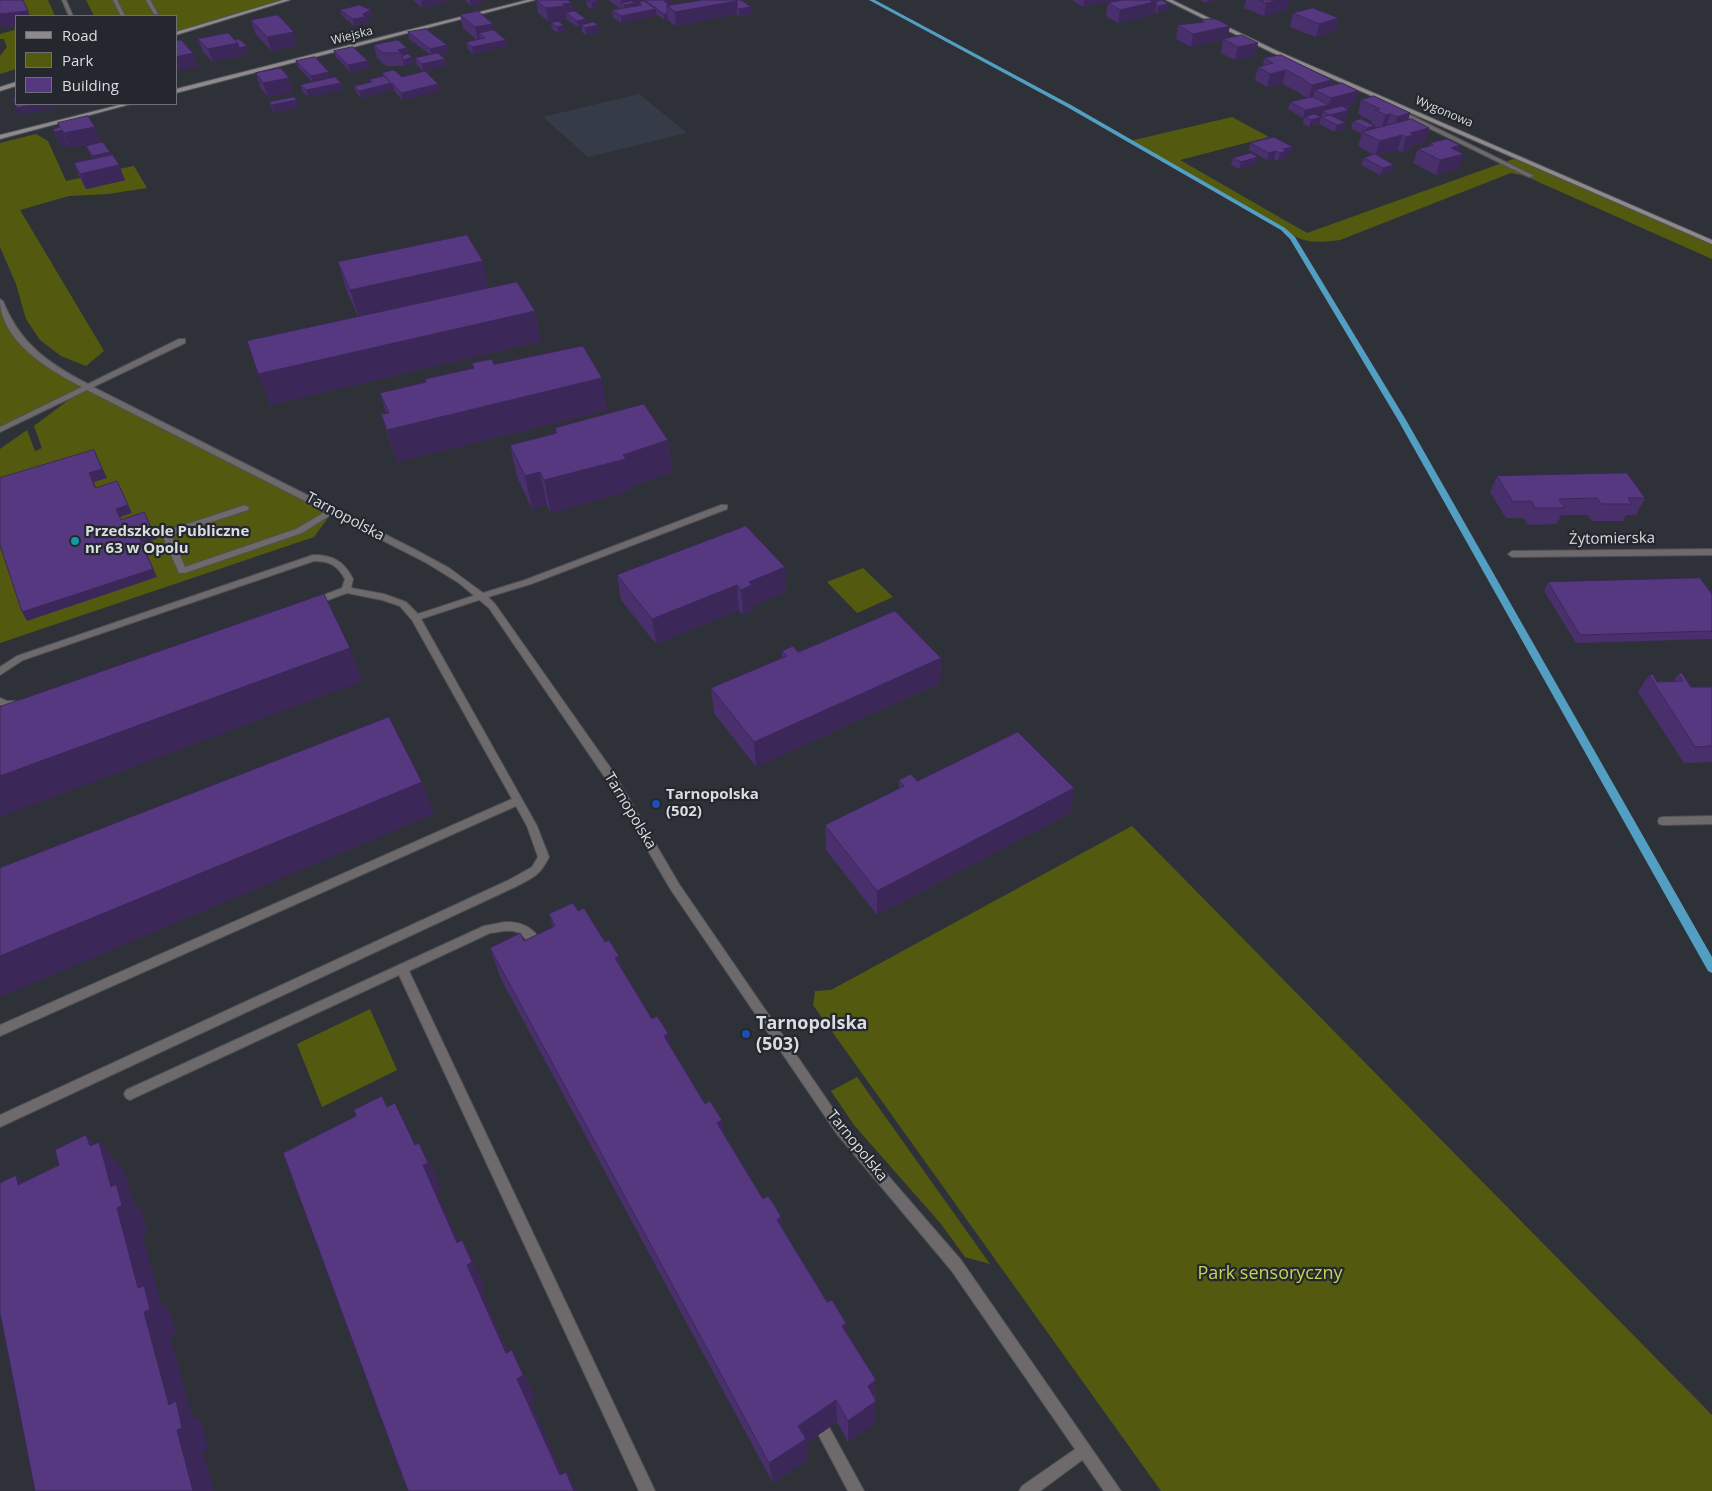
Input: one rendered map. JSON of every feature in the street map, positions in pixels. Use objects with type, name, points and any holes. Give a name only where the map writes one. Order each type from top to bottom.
[{"type":"street","points":[[64,0],[71,15]]},
{"type":"street","points":[[114,0],[122,15]]},
{"type":"street","points":[[148,0],[156,13]]},
{"type":"street","points":[[178,33],[288,0]]},
{"type":"street","name":"Wiejska","points":[[178,90],[533,0]]},
{"type":"street","name":"Wygonowa","points":[[1168,0],[1274,51],[1712,242]]},
{"type":"street","points":[[0,89],[15,84]]},
{"type":"street","points":[[1395,103],[1398,111],[1531,176]]},
{"type":"street","points":[[0,137],[124,105]]},
{"type":"street","name":"Tarnopolska","points":[[0,301],[13,330],[33,354],[86,387],[333,511],[452,574],[482,596],[492,606],[610,776],[675,886],[842,1130],[956,1265],[1113,1491]]},
{"type":"street","points":[[0,430],[182,341]]},
{"type":"street","points":[[416,618],[444,607],[528,582],[724,507]]},
{"type":"street","points":[[246,508],[166,534],[182,571],[299,531],[333,511]]},
{"type":"street","name":"Żytomierska","points":[[1512,554],[1712,552]]},
{"type":"street","points":[[0,672],[20,658],[313,558],[324,558],[338,562],[349,579],[346,590]]},
{"type":"street","points":[[0,1121],[513,883],[536,870],[544,857],[532,826],[416,618],[403,604],[384,596],[346,590],[300,606]]},
{"type":"street","points":[[0,701],[6,704],[26,703]]},
{"type":"street","points":[[0,1031],[517,801]]},
{"type":"street","points":[[1663,821],[1712,820]]},
{"type":"street","points":[[130,1094],[488,929],[512,924],[532,934],[545,956]]},
{"type":"street","points":[[402,969],[647,1491]]},
{"type":"street","points":[[824,1432],[856,1491]]},
{"type":"street","points":[[1027,1491],[1084,1450]]},
{"type":"shaded area","points":[[639,94],[687,133],[588,157],[543,117]]},
{"type":"green space","points":[[0,0],[48,0],[55,15],[28,15]]},
{"type":"green space","points":[[86,0],[288,0],[178,33],[178,15],[94,15]]},
{"type":"green space","points":[[15,30],[15,69],[0,74],[0,56],[7,47],[4,39],[0,39],[0,34]]},
{"type":"green space","points":[[1232,117],[1269,137],[1180,160],[1307,233],[1519,157],[1712,242],[1712,259],[1525,176],[1511,173],[1340,240],[1324,242],[1303,240],[1130,141]]},
{"type":"green space","points":[[36,134],[48,141],[66,181],[80,178],[87,189],[125,180],[119,169],[134,166],[147,188],[108,194],[69,196],[20,210],[104,351],[86,366],[61,356],[40,340],[26,319],[16,284],[0,247],[0,143]]},
{"type":"green space","points":[[0,301],[13,330],[57,371],[333,511],[314,537],[0,643],[0,449],[27,430],[35,451],[42,448],[34,426],[83,389],[0,430]]},
{"type":"green space","points":[[863,568],[893,597],[857,613],[827,582]]},
{"type":"green space","name":"Park sensoryczny","points":[[1132,826],[1712,1415],[1712,1491],[1161,1491],[813,1005],[815,991],[831,990]]},
{"type":"green space","points":[[370,1009],[397,1070],[322,1107],[297,1044]]},
{"type":"green space","points":[[857,1077],[990,1264],[965,1257],[941,1224],[854,1125],[831,1091]]},
{"type":"building","points":[[0,0],[23,0],[28,11],[0,14]]},
{"type":"building","points":[[536,0],[568,0],[571,3],[562,4],[565,6],[546,8]]},
{"type":"building","points":[[645,0],[669,0],[664,1],[670,6],[667,6],[667,13],[664,14]]},
{"type":"building","points":[[702,0],[737,1],[675,12],[667,6]]},
{"type":"building","points":[[736,0],[741,0],[751,7],[739,9],[737,8]]},
{"type":"building","points":[[1123,0],[1154,0],[1151,1],[1154,2],[1120,10],[1108,3]]},
{"type":"building","points":[[1162,0],[1169,4],[1156,5],[1157,1]]},
{"type":"building","points":[[1259,0],[1279,0],[1266,3]]},
{"type":"building","points":[[632,1],[635,3],[624,5],[621,3]]},
{"type":"building","points":[[644,1],[656,9],[621,16],[612,10],[642,5],[639,2]]},
{"type":"building","points":[[360,5],[371,10],[363,14],[365,17],[353,19],[340,10]]},
{"type":"building","points":[[1313,8],[1339,18],[1319,24],[1293,13]]},
{"type":"building","points":[[478,11],[493,24],[475,27],[460,15]]},
{"type":"building","points":[[575,11],[586,19],[577,21],[566,13]]},
{"type":"building","points":[[278,15],[294,32],[267,37],[251,20]]},
{"type":"building","points":[[1216,19],[1230,26],[1193,34],[1178,25],[1204,22],[1201,20]]},
{"type":"building","points":[[558,21],[564,25],[557,27],[551,23]]},
{"type":"building","points":[[594,22],[598,25],[585,28],[581,25]]},
{"type":"building","points":[[426,29],[447,45],[430,49],[408,32]]},
{"type":"building","points":[[494,30],[506,40],[472,47],[466,42],[485,38],[479,33]]},
{"type":"building","points":[[228,33],[238,43],[208,49],[198,39]]},
{"type":"building","points":[[1242,35],[1258,43],[1238,47],[1223,39]]},
{"type":"building","points":[[239,39],[247,46],[239,48],[235,40]]},
{"type":"building","points":[[181,40],[193,53],[178,57],[178,41]]},
{"type":"building","points":[[398,40],[407,48],[398,50],[401,53],[382,53],[374,45]]},
{"type":"building","points":[[353,47],[368,61],[348,65],[334,51]]},
{"type":"building","points":[[438,53],[445,59],[422,64],[415,58]]},
{"type":"building","points":[[408,54],[412,57],[403,60],[402,56]]},
{"type":"building","points":[[1281,55],[1332,80],[1312,85],[1286,70],[1270,74],[1258,67],[1273,63],[1264,58]]},
{"type":"building","points":[[315,57],[329,72],[311,76],[296,61]]},
{"type":"building","points":[[281,68],[289,78],[263,83],[256,73]]},
{"type":"building","points":[[394,70],[402,77],[425,71],[438,84],[401,93],[392,83],[359,91],[354,86],[372,82],[370,79],[384,76],[390,82],[382,73]]},
{"type":"building","points":[[335,77],[341,83],[306,90],[300,85]]},
{"type":"building","points":[[1342,83],[1358,91],[1331,98],[1315,90]]},
{"type":"building","points":[[1374,96],[1410,113],[1397,117],[1390,114],[1386,115],[1375,110],[1380,109],[1361,100]]},
{"type":"building","points":[[294,97],[297,100],[272,105],[269,102]]},
{"type":"building","points":[[1313,97],[1329,105],[1305,110],[1290,102]]},
{"type":"building","points":[[16,105],[31,105],[17,108]]},
{"type":"building","points":[[1342,106],[1349,110],[1330,115],[1322,111]]},
{"type":"building","points":[[1315,114],[1321,117],[1311,120],[1305,117]]},
{"type":"building","points":[[1330,115],[1346,123],[1337,125],[1321,117]]},
{"type":"building","points":[[88,116],[95,127],[64,133],[62,130],[55,132],[53,129],[60,127],[58,123]]},
{"type":"building","points":[[1361,119],[1375,126],[1367,128],[1353,121]]},
{"type":"building","points":[[1412,119],[1429,128],[1410,133],[1414,135],[1406,137],[1402,135],[1380,141],[1362,132]]},
{"type":"building","points":[[1274,137],[1293,147],[1283,149],[1287,151],[1280,153],[1276,151],[1269,153],[1250,143]]},
{"type":"building","points":[[1447,139],[1460,145],[1451,148],[1464,154],[1440,160],[1418,149],[1433,145],[1430,143]]},
{"type":"building","points":[[103,142],[110,152],[92,156],[86,146]]},
{"type":"building","points":[[1251,153],[1258,157],[1241,162],[1233,158]]},
{"type":"building","points":[[1375,154],[1394,165],[1383,168],[1364,158]]},
{"type":"building","points":[[113,155],[119,165],[80,174],[74,163]]},
{"type":"building","points":[[467,235],[483,261],[350,290],[338,262]]},
{"type":"building","points":[[517,282],[535,311],[258,374],[247,341]]},
{"type":"building","points":[[583,346],[602,378],[387,430],[381,414],[389,413],[380,393],[426,382],[425,379],[474,368],[472,363],[492,359],[494,364]]},
{"type":"building","points":[[644,404],[668,440],[623,455],[626,459],[544,480],[540,472],[525,476],[510,445],[557,433],[555,428]]},
{"type":"building","name":"Przedszkole Publiczne nr 63 w Opolu","points":[[94,450],[102,469],[89,473],[95,488],[117,481],[128,505],[116,509],[121,520],[144,512],[152,530],[138,535],[153,569],[22,612],[0,545],[0,478]]},
{"type":"building","points":[[1627,473],[1645,498],[1628,498],[1632,504],[1601,504],[1597,498],[1559,499],[1565,508],[1535,508],[1531,501],[1513,502],[1497,476]]},
{"type":"building","points":[[746,526],[785,567],[749,582],[752,585],[741,590],[737,585],[652,619],[617,575]]},
{"type":"building","points":[[1700,578],[1712,594],[1712,631],[1580,635],[1548,582]]},
{"type":"building","points":[[324,594],[350,648],[0,776],[0,707]]},
{"type":"building","points":[[895,611],[941,658],[754,742],[711,688],[787,656],[782,651],[793,646],[798,652]]},
{"type":"building","points":[[1682,673],[1691,687],[1712,687],[1712,746],[1695,747],[1649,675],[1653,674],[1657,682],[1683,681],[1678,674]]},
{"type":"building","points":[[389,717],[422,782],[0,956],[0,868]]},
{"type":"building","points":[[1018,732],[1074,788],[877,891],[825,825],[904,786],[899,780],[911,774],[917,781]]},
{"type":"building","points":[[573,903],[578,911],[584,908],[605,942],[609,940],[619,956],[615,958],[652,1019],[657,1016],[668,1033],[664,1036],[705,1104],[710,1101],[722,1120],[717,1123],[763,1199],[768,1196],[775,1206],[781,1217],[777,1220],[827,1302],[832,1300],[846,1323],[842,1326],[876,1380],[868,1386],[876,1401],[848,1421],[836,1400],[798,1426],[806,1439],[769,1463],[490,948],[520,933],[524,941],[555,926],[549,914]]},
{"type":"building","points":[[382,1096],[387,1107],[395,1103],[415,1145],[419,1143],[428,1163],[423,1165],[457,1243],[462,1240],[472,1262],[467,1265],[506,1353],[512,1350],[523,1375],[517,1379],[560,1475],[566,1472],[574,1491],[408,1491],[283,1153],[356,1116],[354,1110]]},
{"type":"building","points":[[86,1135],[90,1146],[99,1142],[111,1187],[116,1184],[122,1205],[117,1208],[138,1288],[144,1286],[150,1309],[144,1312],[169,1405],[176,1401],[182,1428],[177,1430],[193,1491],[35,1491],[0,1313],[0,1183],[16,1175],[18,1185],[59,1165],[55,1150]]},
{"type":"waterway","points":[[871,0],[1069,106],[1283,229],[1293,238],[1402,420],[1712,968]]},
{"type":"place","name":"Przedszkole Publiczne nr 63 w Opolu","points":[[75,541]]},
{"type":"place","name":"Tarnopolska (502)","points":[[656,804]]},
{"type":"place","name":"Tarnopolska (503)","points":[[746,1034]]}]
